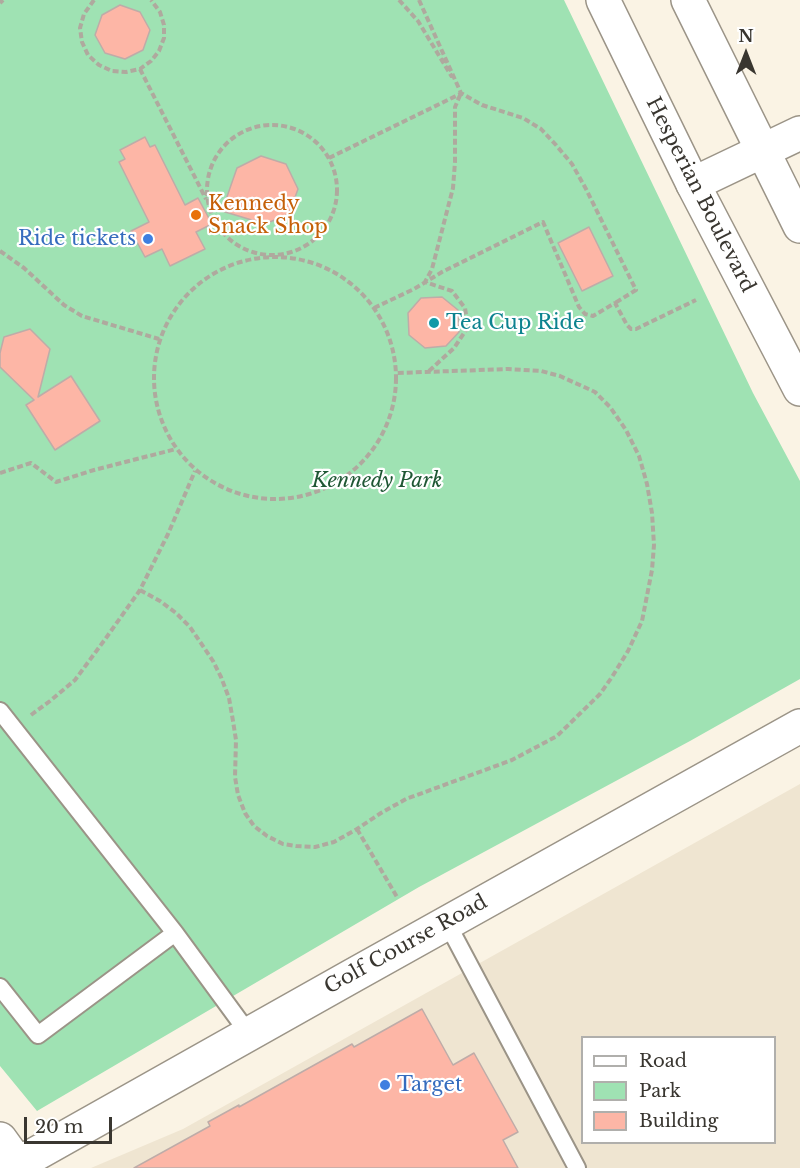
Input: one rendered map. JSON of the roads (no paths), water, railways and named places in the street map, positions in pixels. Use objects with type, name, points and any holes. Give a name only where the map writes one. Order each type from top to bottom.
[{"type":"street","name":"Hesperian Boulevard","points":[[603,0],[693,184],[800,389]]},
{"type":"street","points":[[688,0],[800,226]]},
{"type":"street","points":[[693,184],[800,133]]},
{"type":"street","name":"Golf Course Road","points":[[11,1157],[249,1034],[800,726]]},
{"type":"lane","points":[[0,711],[175,933],[249,1034]]},
{"type":"lane","points":[[447,923],[577,1168]]},
{"type":"lane","points":[[0,987],[38,1035],[175,933]]},
{"type":"place","name":"Kennedy Snack Shop","points":[[196,215]]},
{"type":"place","name":"Ride tickets","points":[[148,239]]},
{"type":"place","name":"Tea Cup Ride","points":[[434,323]]},
{"type":"place","name":"Target","points":[[385,1085]]},
{"type":"park label","name":"Kennedy Park","points":[[377,481]]}]
